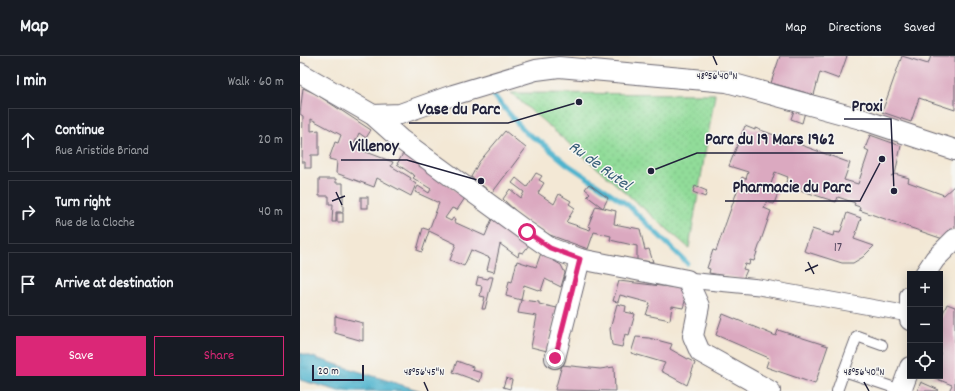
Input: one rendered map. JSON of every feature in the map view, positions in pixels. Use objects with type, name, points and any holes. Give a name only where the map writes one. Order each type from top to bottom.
[{"type":"street","points":[[373,115],[400,114],[453,95],[536,70],[559,67],[727,82],[866,120],[955,150]]},
{"type":"street","points":[[300,73],[373,115],[400,139],[550,248],[580,259],[687,280],[759,287],[907,310]]},
{"type":"street","points":[[927,271],[935,259],[955,239]]},
{"type":"street","points":[[555,358],[580,259]]},
{"type":"street","points":[[687,280],[699,306],[693,336],[700,352],[770,391]]},
{"type":"street","points":[[901,390],[907,375]]},
{"type":"lane","points":[[837,391],[857,336],[882,345]]},
{"type":"lane","points":[[844,372],[901,390]]},
{"type":"green space","points":[[511,93],[715,94],[689,248]]},
{"type":"water","points":[[300,353],[421,391],[339,391],[300,380]]},
{"type":"building","points":[[780,56],[847,56],[839,79],[820,72],[814,95],[771,83]]},
{"type":"building","points":[[902,56],[928,64],[931,56],[955,56],[955,110],[919,98],[911,122],[882,112]]},
{"type":"building","points":[[303,88],[316,94],[371,130],[366,138],[359,133],[353,147],[393,162],[391,166],[411,178],[410,180],[416,184],[411,196],[377,178],[374,187],[336,173],[337,161],[329,159],[335,142],[338,143],[341,135],[311,119],[311,131],[319,130],[319,155],[311,155],[311,168],[305,168],[305,162],[302,162],[303,116],[300,114]]},
{"type":"building","points":[[795,108],[805,112],[802,123],[791,119]]},
{"type":"building","points":[[745,126],[755,130],[755,128],[850,163],[844,180],[858,184],[869,151],[865,149],[870,135],[901,146],[895,174],[909,178],[908,182],[944,195],[955,185],[955,228],[943,239],[859,210],[860,207],[854,205],[855,203],[838,197],[836,202],[785,185],[788,177],[775,172],[770,187],[779,190],[774,204],[766,202],[764,208],[771,211],[754,261],[750,260],[749,265],[745,264],[743,269],[747,270],[743,279],[709,273],[710,269],[707,268],[713,250],[716,251],[742,177],[746,179],[748,172],[729,166]]},
{"type":"building","points":[[505,131],[526,148],[492,193],[471,177],[479,162]]},
{"type":"building","points":[[404,152],[465,198],[457,210],[452,208],[445,218],[451,221],[453,218],[455,219],[454,222],[485,236],[492,219],[529,245],[523,253],[519,252],[518,257],[500,244],[494,272],[487,270],[490,258],[471,250],[464,266],[450,260],[456,244],[429,231],[422,252],[417,250],[423,228],[429,230],[439,203],[415,192],[418,186],[429,193],[431,189],[413,178],[415,176],[397,164]]},
{"type":"building","points":[[536,173],[542,176],[539,180],[544,183],[538,193],[554,204],[559,194],[571,201],[569,204],[575,208],[566,222],[590,230],[591,227],[588,226],[596,206],[616,211],[614,224],[640,229],[645,250],[649,249],[653,262],[637,260],[637,246],[610,240],[611,236],[594,232],[588,249],[550,235],[523,218],[503,199],[510,189],[521,198],[524,192],[512,183],[516,178],[527,187]]},
{"type":"building","points":[[319,179],[336,179],[336,183],[343,183],[343,212],[336,212],[336,222],[332,222],[333,204],[329,204],[329,196],[319,196]]},
{"type":"building","points":[[589,184],[608,198],[603,208],[587,196],[590,193],[585,189]]},
{"type":"building","points":[[695,186],[707,191],[705,197],[693,192]]},
{"type":"building","points":[[361,197],[368,197],[368,208],[361,208]]},
{"type":"building","points":[[337,213],[343,213],[343,222],[337,222]]},
{"type":"building","points":[[847,213],[861,218],[854,239],[874,246],[863,257],[853,263],[842,263],[804,251],[812,229],[833,236],[834,232],[840,233]]},
{"type":"building","points":[[541,253],[561,265],[565,273],[561,287],[545,279],[541,291],[524,285],[521,300],[506,296],[509,281],[512,282],[517,261],[536,267]]},
{"type":"building","points":[[478,277],[488,279],[489,277],[493,277],[485,309],[482,309],[485,297],[480,296],[482,286],[476,285]]},
{"type":"building","points":[[619,281],[678,288],[686,298],[683,308],[672,306],[670,320],[646,315],[650,303],[620,295],[618,302],[613,301]]},
{"type":"building","points":[[521,300],[539,302],[539,304],[557,308],[547,351],[531,347],[537,316],[518,313]]},
{"type":"building","points":[[617,304],[626,306],[625,312],[635,314],[629,335],[625,334],[622,347],[612,345],[610,329]]},
{"type":"building","points":[[947,304],[955,307],[955,391],[949,391],[952,385],[937,379],[943,379],[943,313]]},
{"type":"building","points":[[723,314],[776,336],[778,330],[828,346],[815,384],[766,367],[769,358],[716,335]]},
{"type":"building","points":[[335,316],[363,323],[363,341],[335,333]]},
{"type":"building","points":[[636,337],[649,338],[672,344],[670,349],[695,363],[687,385],[661,371],[665,363],[631,353]]},
{"type":"building","points":[[457,361],[473,367],[472,370],[482,373],[480,382],[453,372]]},
{"type":"building","points":[[562,365],[600,369],[614,367],[615,391],[555,390]]},
{"type":"building","points":[[506,378],[512,380],[510,389],[503,387]]},
{"type":"building","points":[[921,382],[939,390],[917,391]]},
{"type":"waterway","name":"Ru de Rutel","points":[[494,96],[526,133],[541,142],[567,164],[628,205],[687,263]]},
{"type":"place","name":"Vase du Parc","points":[[579,102]]},
{"type":"place","name":"Pharmacie du Parc","points":[[882,159]]},
{"type":"place","name":"Parc du 19 Mars 1962","points":[[651,171]]},
{"type":"place","name":"Villenoy","points":[[481,181]]},
{"type":"place","name":"Proxi","points":[[894,191]]},
{"type":"route","points":[[527,232],[550,248],[580,259],[555,358]]}]
